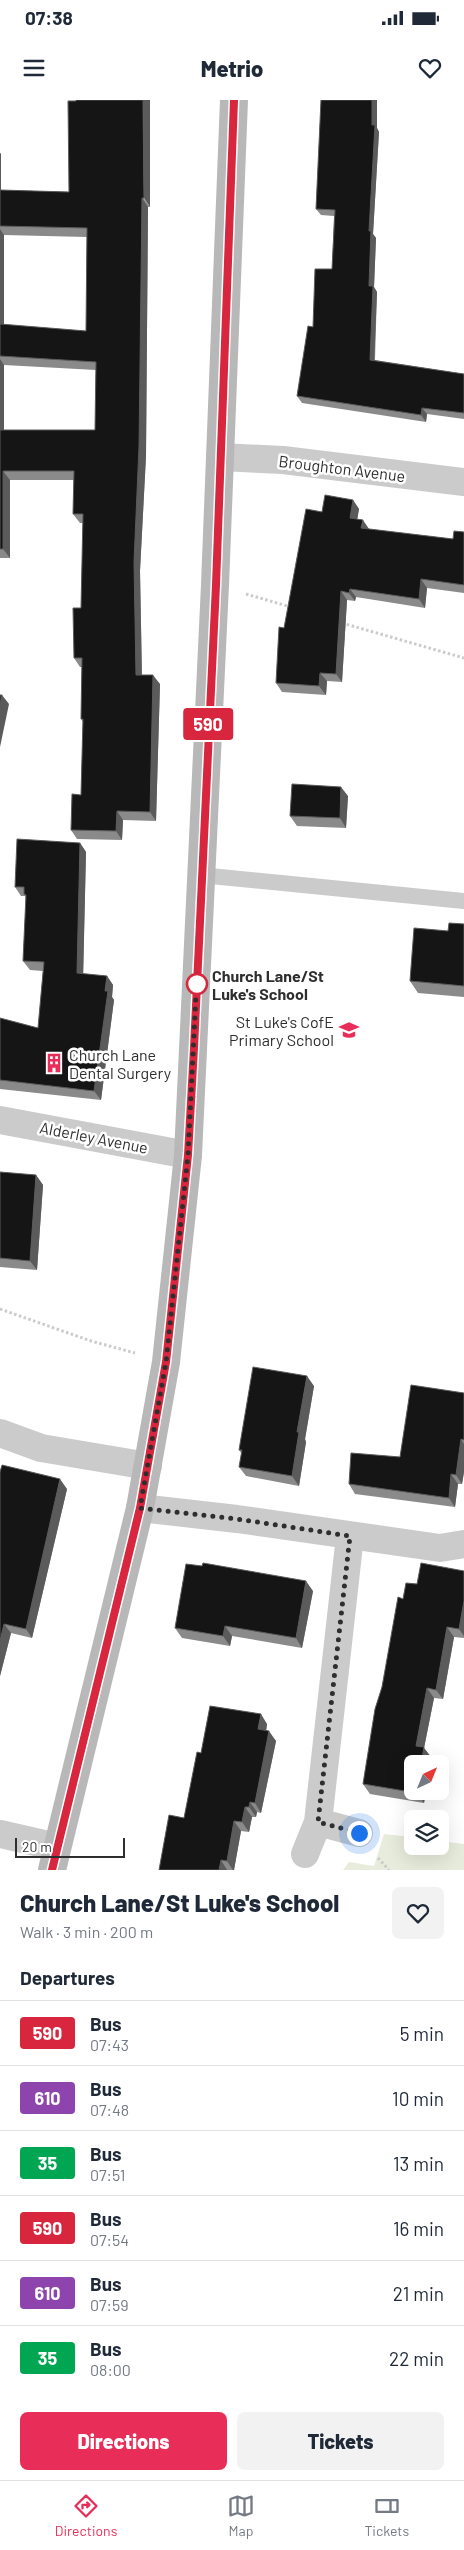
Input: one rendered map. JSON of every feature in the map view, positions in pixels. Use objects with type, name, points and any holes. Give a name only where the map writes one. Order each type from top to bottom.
[{"type":"main road","points":[[55,1858],[140,1508],[148,1466],[166,1362],[188,1155],[200,876],[216,585],[234,100]]},
{"type":"street","name":"Broughton Avenue","points":[[220,457],[283,460],[464,482]]},
{"type":"street","name":"Alderley Avenue","points":[[0,1120],[188,1155]]},
{"type":"street","points":[[0,1433],[49,1450],[148,1466]]},
{"type":"street","points":[[140,1508],[237,1519],[440,1548],[464,1544]]},
{"type":"street","points":[[305,1854],[318,1822],[350,1536]]},
{"type":"street","points":[[318,1822],[359,1833]]},
{"type":"street","points":[[0,1834],[55,1858]]},
{"type":"lane","points":[[200,876],[464,901]]},
{"type":"path","points":[[216,585],[292,608]]},
{"type":"path","points":[[340,622],[464,658]]},
{"type":"path","points":[[0,1309],[91,1341],[166,1362]]},
{"type":"green space","points":[[384,1834],[404,1836],[404,1855],[449,1855],[449,1842],[464,1844],[464,1870],[343,1870],[349,1862],[374,1866]]},
{"type":"building","points":[[143,100],[144,198],[142,198],[139,447],[134,562],[136,675],[153,675],[150,812],[117,811],[116,831],[71,830],[72,794],[81,795],[83,719],[81,719],[82,658],[74,658],[73,608],[81,608],[83,514],[73,514],[74,471],[3,471],[3,549],[0,549],[0,430],[95,430],[96,362],[0,356],[0,324],[86,331],[87,228],[0,226],[0,190],[69,192],[68,101]]},
{"type":"building","points":[[321,100],[372,100],[372,125],[375,125],[369,231],[371,231],[369,286],[373,286],[370,360],[464,374],[464,413],[422,408],[421,415],[297,396],[308,326],[313,327],[315,269],[332,269],[335,210],[316,209]]},
{"type":"building","points":[[325,495],[353,500],[350,518],[363,520],[361,528],[453,539],[454,531],[464,532],[464,585],[421,579],[419,599],[350,589],[349,593],[341,591],[336,674],[320,673],[319,686],[276,683],[279,627],[284,628],[306,509],[322,512]]},
{"type":"building","points":[[292,784],[341,787],[340,818],[290,816]]},
{"type":"building","points":[[17,839],[80,843],[77,973],[107,976],[105,991],[108,991],[94,1091],[0,1080],[0,1018],[38,1028],[44,962],[23,961],[26,895],[24,894],[24,887],[15,887]]},
{"type":"building","points":[[449,923],[464,924],[464,986],[410,981],[414,928],[448,931]]},
{"type":"building","points":[[0,1172],[36,1175],[30,1261],[0,1258]]},
{"type":"building","points":[[253,1367],[307,1376],[297,1432],[299,1432],[292,1476],[239,1467],[242,1450],[239,1450]]},
{"type":"building","points":[[411,1385],[464,1393],[464,1440],[461,1439],[456,1475],[451,1474],[449,1498],[349,1484],[351,1453],[400,1457]]},
{"type":"building","points":[[2,1465],[60,1479],[26,1629],[4,1624],[0,1641],[0,1472]]},
{"type":"building","points":[[203,1563],[306,1581],[296,1638],[225,1626],[223,1636],[175,1628],[186,1564],[202,1566]]},
{"type":"building","points":[[421,1563],[464,1571],[464,1601],[459,1629],[447,1627],[436,1690],[427,1688],[416,1746],[424,1747],[423,1755],[404,1755],[404,1791],[363,1784],[375,1709],[382,1687],[398,1597],[403,1599],[406,1583],[417,1584]]},
{"type":"building","points":[[210,1706],[261,1714],[258,1729],[269,1731],[255,1803],[250,1802],[249,1807],[245,1807],[242,1822],[234,1821],[227,1861],[221,1860],[219,1870],[159,1870],[169,1815],[184,1818],[197,1752],[201,1753]]},
{"type":"bus line","name":"590","points":[[52,1870],[140,1508],[166,1362],[188,1155],[197,994],[200,876],[216,585],[234,100]]},
{"type":"place","name":"Church Lane/St Luke's School","points":[[197,984]]},
{"type":"place","name":"St Luke's CofE Primary School","points":[[349,1030]]},
{"type":"place","name":"Church Lane Dental Surgery","points":[[54,1063]]},
{"type":"route","points":[[197,984],[197,974],[188,1155],[166,1362],[140,1508],[237,1519],[350,1536],[318,1822],[359,1833]]}]
